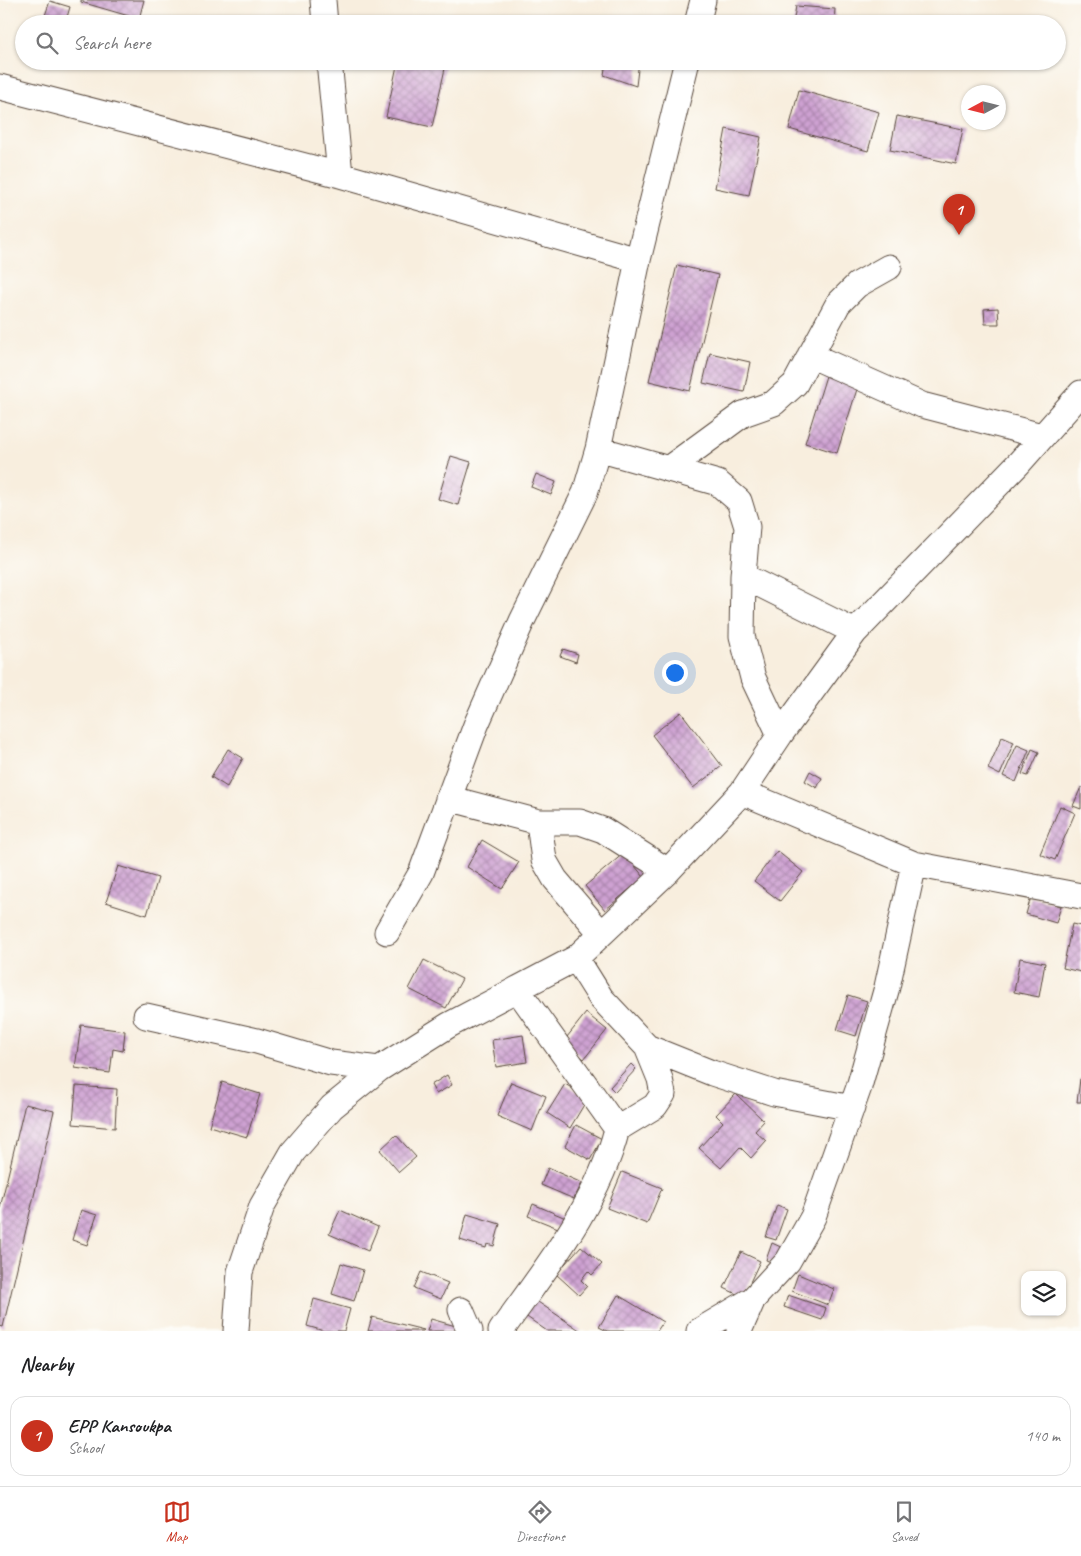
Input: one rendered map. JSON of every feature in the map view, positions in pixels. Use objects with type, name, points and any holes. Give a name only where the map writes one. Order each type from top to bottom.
[{"type":"street","points":[[323,0],[324,15]]},
{"type":"street","points":[[700,15],[704,0]]},
{"type":"street","points":[[330,70],[340,176]]},
{"type":"street","points":[[387,932],[421,874],[476,725],[522,620],[585,493],[598,449],[638,260],[685,70]]},
{"type":"street","points":[[0,87],[340,176],[638,260]]},
{"type":"street","points":[[668,469],[743,414],[774,403],[795,384],[838,304],[857,285],[889,267]]},
{"type":"street","points":[[810,355],[922,405],[1042,436]]},
{"type":"street","points":[[236,1331],[240,1272],[262,1206],[293,1152],[332,1107],[379,1069],[449,1025],[576,958],[668,871],[742,792],[780,735],[855,632],[1081,393]]},
{"type":"street","points":[[598,449],[718,483],[739,501],[747,527],[743,576],[742,636],[753,678],[780,735]]},
{"type":"street","points":[[743,576],[855,632]]},
{"type":"street","points":[[742,792],[914,864],[1081,896]]},
{"type":"street","points":[[448,798],[539,822],[580,822],[603,830],[668,871]]},
{"type":"street","points":[[539,822],[544,860],[555,879],[601,933]]},
{"type":"street","points":[[699,1331],[753,1299],[788,1261],[813,1217],[852,1108],[887,987],[914,864]]},
{"type":"street","points":[[501,1331],[549,1263],[583,1209],[611,1150],[617,1129],[655,1106],[663,1094],[660,1079],[647,1047],[601,998],[576,958]]},
{"type":"street","points":[[517,989],[617,1129]]},
{"type":"street","points":[[146,1016],[257,1041],[331,1063],[379,1069]]},
{"type":"street","points":[[647,1047],[712,1073],[774,1093],[852,1108]]},
{"type":"street","points":[[739,1331],[753,1299]]},
{"type":"building","points":[[81,0],[144,0],[140,15],[125,15],[81,2]]},
{"type":"building","points":[[50,1],[70,7],[68,15],[45,15]]},
{"type":"building","points":[[796,6],[835,9],[835,15],[794,15]]},
{"type":"building","points":[[396,70],[445,70],[432,127],[386,117]]},
{"type":"building","points":[[605,70],[638,70],[636,86],[604,75]]},
{"type":"building","points":[[799,90],[879,112],[868,151],[789,129]]},
{"type":"building","points":[[897,116],[963,130],[956,164],[890,150]]},
{"type":"building","points":[[726,129],[761,137],[749,195],[715,188]]},
{"type":"building","points":[[677,265],[718,275],[690,391],[649,381]]},
{"type":"building","points":[[998,308],[999,324],[985,324],[984,309]]},
{"type":"building","points":[[710,353],[750,362],[744,392],[703,383]]},
{"type":"building","points":[[826,376],[858,386],[837,453],[805,443]]},
{"type":"building","points":[[451,456],[471,462],[458,505],[438,499]]},
{"type":"building","points":[[536,474],[556,482],[551,495],[531,487]]},
{"type":"building","points":[[563,649],[578,654],[576,662],[560,656]]},
{"type":"building","points":[[681,712],[722,766],[693,788],[652,735]]},
{"type":"building","points":[[1002,737],[1014,742],[1000,775],[988,769]]},
{"type":"building","points":[[1017,745],[1029,750],[1016,782],[1003,776]]},
{"type":"building","points":[[228,749],[243,758],[227,787],[211,777]]},
{"type":"building","points":[[1032,749],[1039,752],[1028,776],[1022,774]]},
{"type":"building","points":[[810,771],[822,778],[817,788],[805,781]]},
{"type":"building","points":[[1081,787],[1081,809],[1073,806]]},
{"type":"building","points":[[1060,806],[1075,813],[1055,860],[1040,854]]},
{"type":"building","points":[[482,840],[519,862],[502,889],[467,867]]},
{"type":"building","points":[[777,851],[803,872],[780,901],[754,881]]},
{"type":"building","points":[[624,853],[644,877],[605,910],[585,886]]},
{"type":"building","points":[[118,866],[158,878],[147,915],[106,902]]},
{"type":"building","points":[[1031,897],[1061,906],[1056,923],[1026,914]]},
{"type":"building","points":[[1072,924],[1081,926],[1081,972],[1063,968]]},
{"type":"building","points":[[1020,958],[1045,963],[1039,997],[1014,992]]},
{"type":"building","points":[[424,960],[462,979],[446,1008],[409,989]]},
{"type":"building","points":[[848,995],[867,1001],[856,1036],[837,1030]]},
{"type":"building","points":[[586,1013],[607,1030],[584,1059],[563,1042]]},
{"type":"building","points":[[81,1025],[125,1031],[123,1051],[113,1049],[110,1073],[75,1068]]},
{"type":"building","points":[[523,1035],[527,1062],[496,1067],[492,1040]]},
{"type":"building","points":[[631,1064],[636,1069],[615,1092],[610,1087]]},
{"type":"building","points":[[447,1075],[452,1085],[436,1094],[431,1085]]},
{"type":"building","points":[[1080,1079],[1081,1102],[1077,1102]]},
{"type":"building","points":[[222,1082],[260,1094],[247,1137],[209,1126]]},
{"type":"building","points":[[511,1082],[546,1096],[532,1131],[497,1116]]},
{"type":"building","points":[[565,1084],[588,1098],[570,1128],[547,1113]]},
{"type":"building","points":[[76,1086],[117,1089],[115,1128],[73,1124]]},
{"type":"building","points":[[736,1094],[764,1121],[755,1131],[766,1141],[751,1158],[740,1147],[721,1168],[699,1148],[723,1122],[716,1115]]},
{"type":"building","points":[[25,1104],[54,1111],[3,1327],[0,1326],[0,1208]]},
{"type":"building","points":[[576,1125],[602,1139],[590,1160],[565,1146]]},
{"type":"building","points":[[396,1135],[416,1157],[399,1172],[380,1150]]},
{"type":"building","points":[[548,1168],[582,1183],[574,1199],[541,1185]]},
{"type":"building","points":[[622,1172],[662,1188],[647,1224],[607,1208]]},
{"type":"building","points":[[533,1204],[568,1219],[563,1230],[528,1216]]},
{"type":"building","points":[[777,1205],[787,1209],[776,1240],[766,1237]]},
{"type":"building","points":[[81,1210],[97,1215],[87,1245],[72,1240]]},
{"type":"building","points":[[340,1210],[378,1227],[368,1251],[329,1234]]},
{"type":"building","points":[[467,1214],[500,1224],[494,1246],[487,1244],[486,1248],[460,1240]]},
{"type":"building","points":[[772,1243],[783,1248],[776,1264],[766,1260]]},
{"type":"building","points":[[581,1246],[602,1264],[592,1275],[588,1271],[581,1280],[587,1286],[579,1295],[556,1274]]},
{"type":"building","points":[[741,1252],[760,1261],[743,1297],[724,1288]]},
{"type":"building","points":[[341,1263],[363,1270],[354,1301],[332,1294]]},
{"type":"building","points":[[421,1272],[448,1283],[441,1299],[414,1288]]},
{"type":"building","points":[[798,1274],[834,1289],[828,1305],[792,1291]]},
{"type":"building","points":[[618,1295],[663,1322],[657,1331],[607,1331],[599,1327]]},
{"type":"building","points":[[788,1295],[826,1308],[822,1320],[784,1307]]},
{"type":"building","points":[[314,1299],[350,1309],[344,1331],[324,1331],[307,1326]]},
{"type":"building","points":[[535,1300],[581,1331],[547,1331],[524,1315]]},
{"type":"building","points":[[372,1317],[424,1330],[368,1331]]},
{"type":"building","points":[[431,1319],[459,1327],[458,1331],[427,1331]]},
{"type":"place","name":"EPP Kansoukpa","points":[[959,235]]}]
